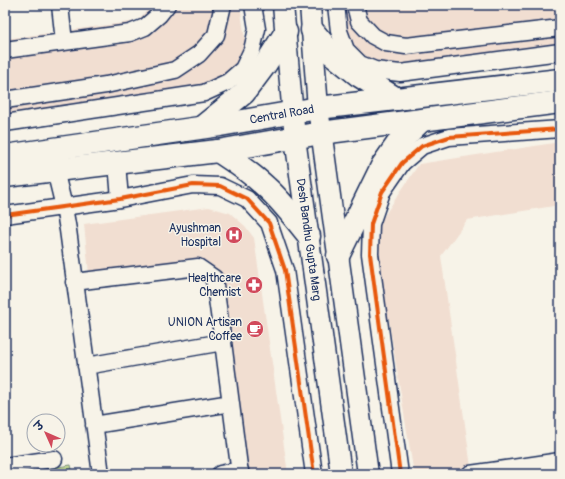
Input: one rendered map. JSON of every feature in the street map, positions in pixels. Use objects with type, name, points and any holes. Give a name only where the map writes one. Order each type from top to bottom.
[{"type":"main road","points":[[312,30],[332,54],[358,76],[397,99]]},
{"type":"main road","points":[[202,127],[244,93],[265,65],[286,32]]},
{"type":"main road","name":"Central Road","points":[[5,156],[202,127],[293,111],[560,80]]},
{"type":"main road","points":[[5,176],[218,151],[321,133],[560,102]]},
{"type":"main road","points":[[338,256],[382,166],[398,142],[422,120]]},
{"type":"main road","points":[[218,151],[266,187],[288,209],[309,236]]},
{"type":"street","points":[[60,5],[64,42]]},
{"type":"street","points":[[5,50],[130,33],[145,27],[167,5]]},
{"type":"street","points":[[223,5],[216,35],[199,54],[174,70],[106,85],[10,99],[11,122],[204,93],[228,82],[243,69],[252,50],[257,28],[253,5]]},
{"type":"street","name":"Desh Bandhu Gupta Marg","points":[[283,5],[295,138],[341,474]]},
{"type":"street","points":[[310,5],[321,133],[368,474]]},
{"type":"street","points":[[336,5],[339,31],[346,50],[360,64],[375,70],[400,72],[560,52]]},
{"type":"street","points":[[355,5],[359,21],[373,36],[386,43],[406,46],[560,28]]},
{"type":"street","points":[[400,474],[370,254],[371,224],[382,192],[402,163],[422,146],[449,137],[560,129]]},
{"type":"street","points":[[117,162],[120,199]]},
{"type":"street","points":[[55,170],[64,207],[101,474]]},
{"type":"street","points":[[5,215],[120,199],[193,186],[220,186],[247,199],[269,223],[285,270],[314,474]]},
{"type":"street","points":[[74,282],[198,267],[214,278],[224,342],[240,472],[220,474]]},
{"type":"street","points":[[86,366],[224,342]]},
{"type":"street","points":[[94,425],[231,403]]},
{"type":"street","points":[[5,466],[54,459]]},
{"type":"street","points":[[470,474],[560,461]]},
{"type":"shaded area","points":[[152,5],[240,5],[246,47],[229,73],[185,92],[5,118],[5,39],[137,21]]},
{"type":"shaded area","points":[[338,5],[560,5],[560,50],[379,77],[344,47]]},
{"type":"shaded area","points":[[560,142],[560,205],[467,220],[441,256],[472,474],[414,474],[374,231],[419,164]]},
{"type":"shaded area","points":[[209,207],[230,213],[245,226],[254,238],[288,474],[245,474],[219,279],[193,261],[89,274],[84,224]]},
{"type":"green space","points":[[71,465],[73,474],[12,474]]},
{"type":"cycle path","points":[[400,474],[370,254],[371,224],[382,192],[402,163],[422,146],[449,137],[560,129]]},
{"type":"cycle path","points":[[5,215],[120,199],[193,185],[220,186],[247,199],[269,223],[285,270],[314,474]]},
{"type":"place","name":"Ayushman Hospital","points":[[234,235]]},
{"type":"place","name":"Healthcare Chemist","points":[[254,285]]},
{"type":"place","name":"UNION Artisan Coffee","points":[[255,329]]}]
